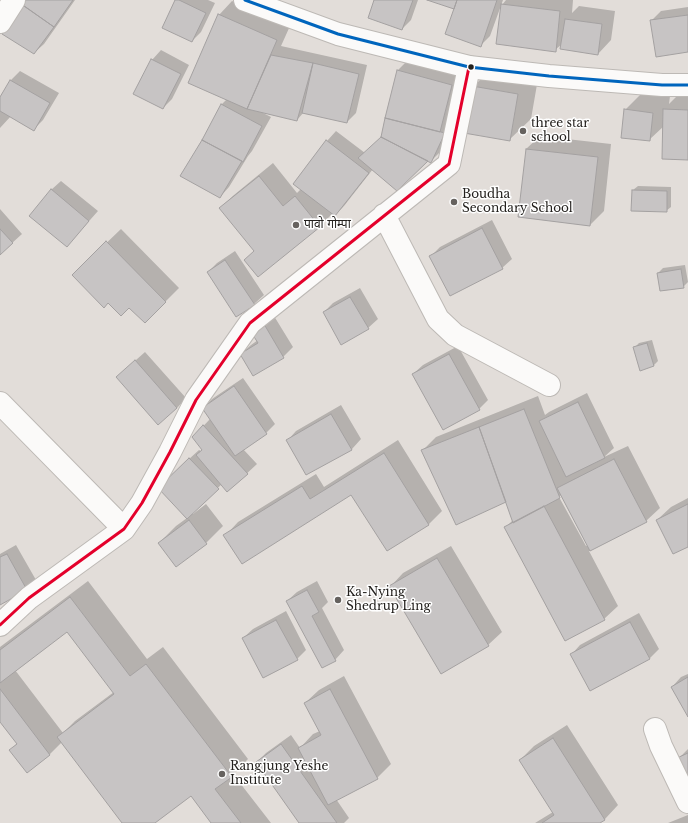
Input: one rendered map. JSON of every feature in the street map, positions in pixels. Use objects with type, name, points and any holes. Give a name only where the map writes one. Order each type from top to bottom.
[{"type":"street","points":[[0,22],[14,0]]},
{"type":"street","points":[[245,0],[338,34],[468,67],[549,76],[662,85],[688,84]]},
{"type":"street","points":[[0,625],[29,598],[124,529],[142,503],[167,458],[196,400],[250,323],[449,164],[468,67]]},
{"type":"street","points":[[384,215],[438,319],[455,335],[549,385]]},
{"type":"street","points":[[0,403],[124,529]]},
{"type":"street","points":[[655,730],[661,746],[688,802]]},
{"type":"building","points":[[22,0],[73,0],[54,27],[20,3]]},
{"type":"building","points":[[175,0],[179,0],[206,13],[192,42],[162,28]]},
{"type":"building","points":[[374,0],[413,0],[402,30],[368,18]]},
{"type":"building","points":[[427,0],[457,0],[454,9]]},
{"type":"building","points":[[457,0],[497,0],[481,47],[445,34]]},
{"type":"building","points":[[21,4],[54,27],[34,54],[2,34]]},
{"type":"building","points":[[501,4],[560,11],[556,52],[496,44]]},
{"type":"building","points":[[218,14],[277,40],[247,109],[188,83]]},
{"type":"building","points":[[688,15],[688,52],[656,57],[650,20]]},
{"type":"building","points":[[565,19],[602,24],[598,55],[560,49]]},
{"type":"building","points":[[271,55],[313,63],[297,121],[247,109]]},
{"type":"building","points":[[151,59],[181,74],[163,109],[133,94]]},
{"type":"building","points":[[313,63],[359,74],[347,123],[302,113]]},
{"type":"building","points":[[397,70],[452,85],[440,132],[385,118]]},
{"type":"building","points":[[10,80],[50,103],[34,131],[0,111],[0,97]]},
{"type":"building","points":[[472,86],[518,94],[510,141],[464,133]]},
{"type":"building","points":[[221,104],[262,126],[243,162],[202,140]]},
{"type":"building","points":[[624,109],[653,113],[650,141],[621,138]]},
{"type":"building","points":[[663,109],[688,110],[688,160],[662,159]]},
{"type":"building","points":[[385,118],[445,133],[431,163],[381,137]]},
{"type":"building","points":[[381,137],[428,161],[397,191],[358,158]]},
{"type":"building","points":[[202,140],[242,161],[220,198],[180,176]]},
{"type":"building","points":[[326,140],[369,173],[335,216],[293,184]]},
{"type":"building","points":[[526,149],[598,157],[590,226],[518,217]]},
{"type":"building","points":[[259,176],[283,206],[295,196],[320,227],[258,277],[244,260],[254,251],[219,208]]},
{"type":"building","points":[[51,189],[89,221],[67,247],[29,216]]},
{"type":"building","points":[[632,190],[667,191],[667,212],[631,211]]},
{"type":"building","points":[[482,228],[503,269],[450,296],[429,256]]},
{"type":"building","points":[[0,229],[13,243],[0,255]]},
{"type":"building","points":[[106,241],[166,302],[145,323],[129,308],[121,316],[108,303],[104,308],[72,275]]},
{"type":"building","points":[[225,260],[255,305],[236,317],[207,272]]},
{"type":"building","points":[[681,269],[684,288],[660,291],[657,273]]},
{"type":"building","points":[[350,297],[369,329],[341,345],[323,312]]},
{"type":"building","points":[[264,324],[284,358],[253,376],[240,354],[258,343],[251,332]]},
{"type":"building","points":[[647,343],[654,366],[640,371],[633,347]]},
{"type":"building","points":[[449,354],[480,410],[443,430],[412,374]]},
{"type":"building","points":[[135,360],[177,408],[158,425],[116,377]]},
{"type":"building","points":[[234,386],[267,434],[235,456],[202,408]]},
{"type":"building","points":[[578,402],[605,458],[566,477],[539,421]]},
{"type":"building","points":[[524,409],[560,498],[513,523],[479,427]]},
{"type":"building","points":[[331,414],[352,450],[306,475],[286,440]]},
{"type":"building","points":[[203,425],[248,474],[227,492],[196,455],[202,450],[192,437]]},
{"type":"building","points":[[479,427],[506,502],[456,525],[421,450]]},
{"type":"building","points":[[384,453],[429,525],[387,551],[351,495],[242,564],[223,535],[302,486],[310,499]]},
{"type":"building","points":[[189,458],[219,489],[187,519],[158,488]]},
{"type":"building","points":[[614,459],[647,522],[590,551],[557,488]]},
{"type":"building","points":[[688,504],[688,547],[673,554],[656,520]]},
{"type":"building","points":[[544,506],[605,620],[565,641],[504,527]]},
{"type":"building","points":[[189,520],[207,544],[176,567],[158,543]]},
{"type":"building","points":[[7,554],[27,590],[0,605],[0,557]]},
{"type":"building","points":[[437,558],[489,646],[441,674],[389,586]]},
{"type":"building","points":[[307,590],[319,612],[312,616],[336,661],[322,668],[286,601]]},
{"type":"building","points":[[70,597],[130,676],[146,664],[232,777],[215,789],[241,823],[211,823],[191,796],[155,823],[122,823],[57,737],[114,694],[67,632],[0,683],[0,650]]},
{"type":"building","points":[[276,620],[298,660],[263,678],[242,638]]},
{"type":"building","points":[[630,622],[650,659],[590,691],[570,654]]},
{"type":"building","points":[[688,677],[688,717],[671,687]]},
{"type":"building","points":[[0,689],[50,755],[27,773],[9,750],[17,744],[0,722]]},
{"type":"building","points":[[330,689],[378,779],[328,805],[298,748],[321,735],[304,703]]},
{"type":"building","points":[[553,738],[605,820],[600,823],[542,823],[554,815],[519,760]]},
{"type":"building","points":[[281,744],[337,823],[299,823],[256,762]]},
{"type":"building","points":[[688,753],[688,778],[677,758]]},
{"type":"transit line","points":[[245,0],[338,34],[469,67],[549,76],[662,85],[688,85]]},
{"type":"transit line","points":[[0,625],[29,598],[124,529],[142,503],[196,400],[250,323],[449,164],[469,67]]},
{"type":"place","name":"three star school","points":[[523,131]]},
{"type":"place","name":"Boudha Secondary School","points":[[454,202]]},
{"type":"place","name":"पावो गोम्पा","points":[[296,225]]},
{"type":"place","name":"Ka-Nying Shedrup Ling","points":[[338,600]]},
{"type":"place","name":"Rangjung Yeshe Institute","points":[[222,774]]}]
